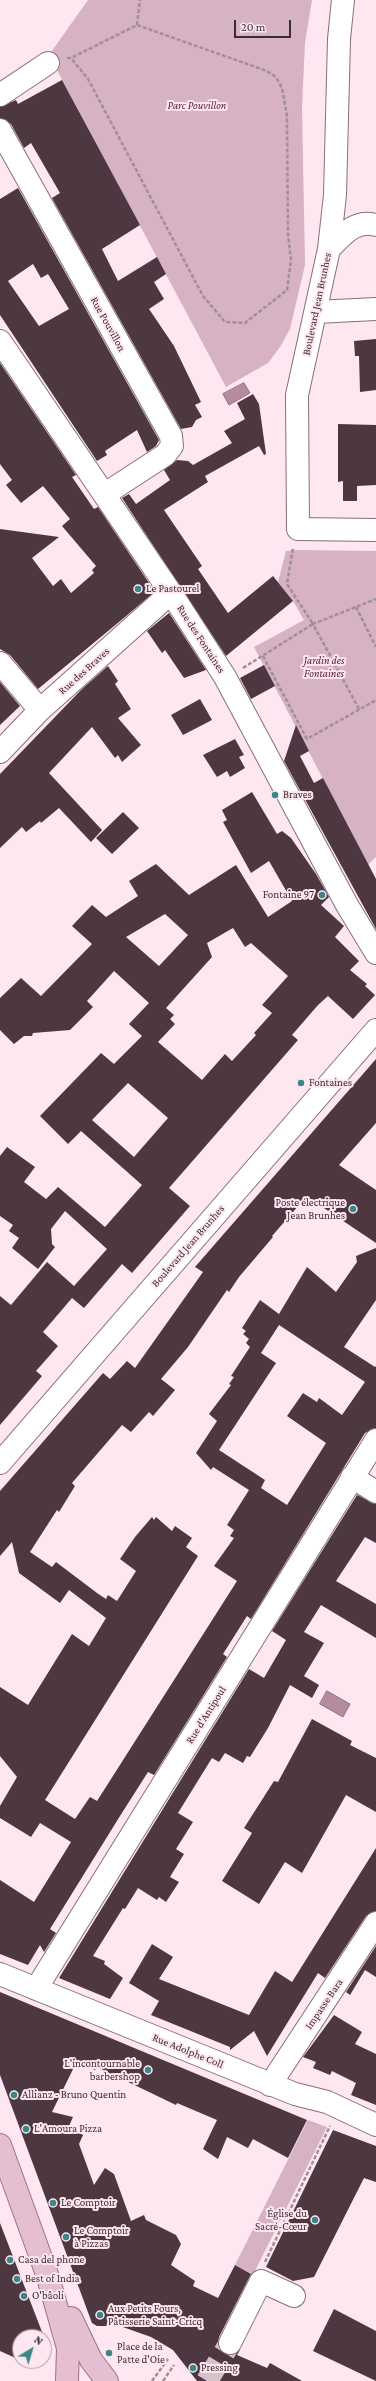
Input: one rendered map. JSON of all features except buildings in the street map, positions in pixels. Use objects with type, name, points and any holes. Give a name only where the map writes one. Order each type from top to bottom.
[{"type":"main road","points":[[0,2145],[48,2277],[68,2348],[68,2381]]},
{"type":"main road","points":[[48,2277],[58,2290],[88,2354],[107,2381]]},
{"type":"main road","points":[[85,2381],[94,2381]]},
{"type":"street","name":"Boulevard Jean Brunhes","points":[[343,0],[339,39],[335,195],[329,249],[297,395],[298,529],[376,530]]},
{"type":"street","points":[[0,95],[48,63]]},
{"type":"street","name":"Rue Pouvillon","points":[[0,130],[171,436],[172,446],[165,455],[105,494]]},
{"type":"street","points":[[329,249],[350,228],[365,222],[376,225]]},
{"type":"street","points":[[316,312],[376,309]]},
{"type":"street","name":"Rue des Fontaines","points":[[0,341],[105,494],[225,677],[347,905],[376,953]]},
{"type":"street","name":"Rue des Braves","points":[[0,752],[40,710],[163,600],[173,596]]},
{"type":"street","points":[[0,663],[40,710]]},
{"type":"street","name":"Boulevard Jean Brunhes","points":[[0,1463],[376,1030]]},
{"type":"street","name":"Rue d'Antipoul","points":[[36,1989],[376,1440]]},
{"type":"street","points":[[352,1477],[376,1492]]},
{"type":"street","name":"Impasse Bara","points":[[270,2085],[376,1923]]},
{"type":"street","name":"Rue Adolphe Coll","points":[[0,1974],[270,2085],[295,2094],[326,2102],[376,2126]]},
{"type":"street","points":[[230,2343],[261,2281],[294,2296]]},
{"type":"path","points":[[137,25],[140,0]]},
{"type":"path","points":[[48,63],[57,58],[71,58],[137,25],[267,71],[276,77],[282,88],[287,116],[288,234],[291,260],[287,290],[245,323],[225,322],[203,296],[88,79],[71,58]]},
{"type":"path","points":[[292,550],[287,584],[314,624],[358,709]]},
{"type":"path","points":[[225,677],[263,656],[314,624],[376,599]]},
{"type":"path","points":[[356,607],[376,647]]},
{"type":"path","points":[[263,656],[307,739],[376,700]]},
{"type":"path","points":[[261,2281],[260,2274],[264,2263],[330,2128],[331,2122]]},
{"type":"path","points":[[159,2361],[162,2356]]},
{"type":"path","points":[[152,2381],[168,2359]]},
{"type":"path","points":[[162,2381],[174,2365]]},
{"type":"green space","name":"Parc Pouvillon","points":[[88,0],[312,0],[305,43],[302,107],[305,265],[290,329],[280,347],[268,363],[226,387],[49,55]]},
{"type":"green space","name":"Jardin des Fontaines","points":[[286,551],[376,551],[376,857],[368,865],[254,647],[304,620],[293,601],[278,582]]},
{"type":"green space","points":[[308,2120],[327,2127],[253,2275],[235,2265]]},
{"type":"shaded area","points":[[244,383],[250,393],[229,405],[223,394]]},
{"type":"shaded area","points":[[327,1691],[350,1704],[343,1717],[320,1704]]},
{"type":"tunnel","points":[[207,2381],[230,2343]]},
{"type":"place","name":"Le Pastourel","points":[[138,589]]},
{"type":"place","name":"Braves","points":[[275,795]]},
{"type":"place","name":"Fontaine 97","points":[[322,895]]},
{"type":"place","name":"Fontaines","points":[[301,1083]]},
{"type":"place","name":"Poste électrique Jean Brunhes","points":[[353,1209]]},
{"type":"place","name":"L'incontournable barbershop","points":[[148,2070]]},
{"type":"place","name":"Allianz - Bruno Quentin","points":[[14,2095]]},
{"type":"place","name":"L'Amoura Pizza","points":[[26,2129]]},
{"type":"place","name":"Le Comptoir","points":[[53,2203]]},
{"type":"place","name":"Église du Sacré-Cœur","points":[[315,2220]]},
{"type":"place","name":"Le Comptoir à Pizzas","points":[[66,2237]]},
{"type":"place","name":"Casa del phone","points":[[10,2260]]},
{"type":"place","name":"Best of India","points":[[17,2279]]},
{"type":"place","name":"O'bâoli","points":[[24,2296]]},
{"type":"place","name":"Aux Petits Fours, Pâtisserie Saint-Cricq","points":[[100,2315]]},
{"type":"place","name":"Place de la Patte d'Oie","points":[[109,2353]]},
{"type":"place","name":"Pressing","points":[[193,2368]]}]
